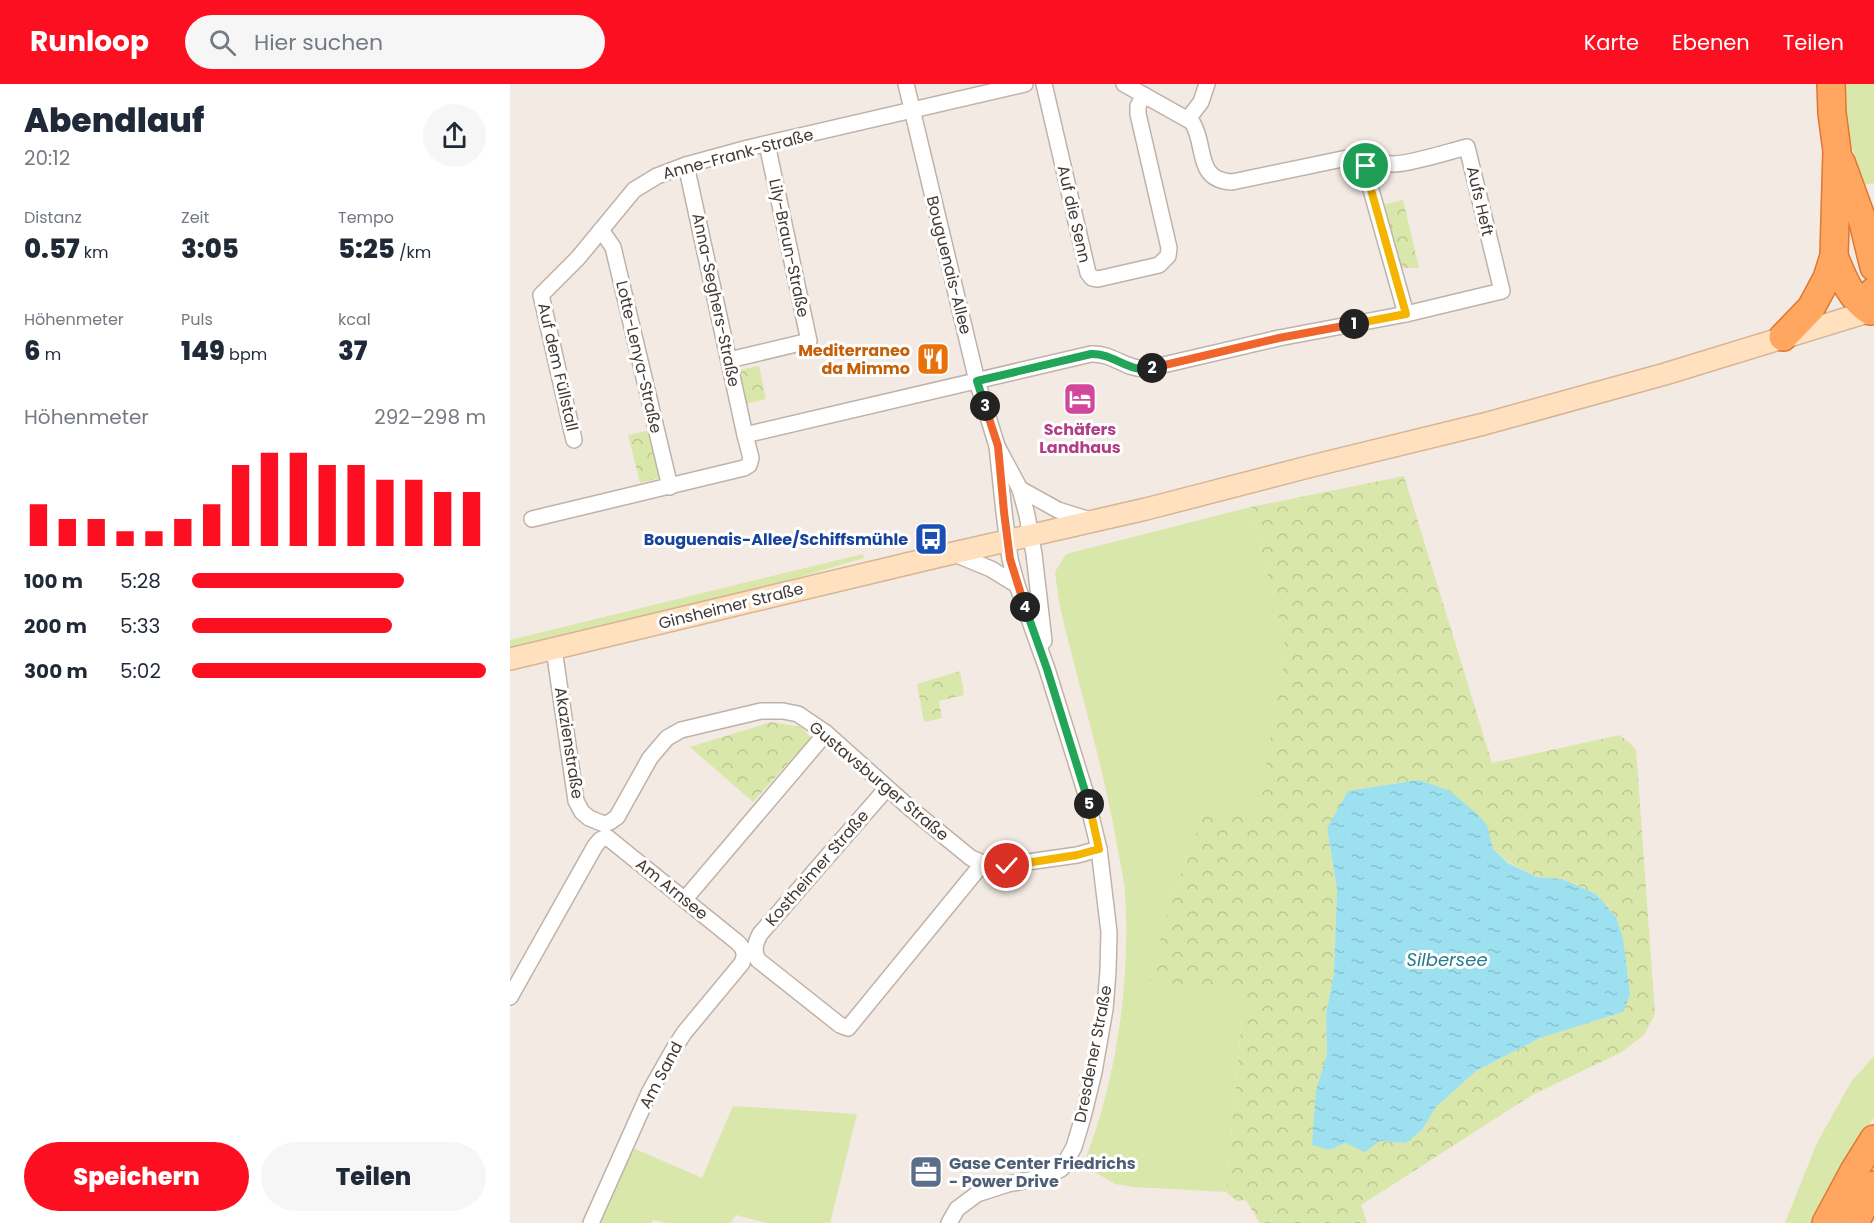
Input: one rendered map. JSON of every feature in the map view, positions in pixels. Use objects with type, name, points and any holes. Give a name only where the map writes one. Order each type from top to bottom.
[{"type":"highway","points":[[1783,337],[1815,301],[1827,278],[1834,256],[1837,151],[1831,84]]},
{"type":"highway","points":[[1837,151],[1869,230],[1874,267]]},
{"type":"highway","points":[[1834,256],[1848,290],[1860,304],[1873,304]]},
{"type":"highway","points":[[1826,1223],[1848,1180],[1874,1139]]},
{"type":"highway","points":[[1855,1223],[1874,1185]]},
{"type":"main road","points":[[1783,337],[1873,304]]},
{"type":"main road","name":"Ginsheimer Straße","points":[[510,659],[1093,521],[1484,424],[1665,374],[1783,337]]},
{"type":"street","name":"Bouguenais-Allee","points":[[906,84],[977,381],[998,446],[1020,489],[1031,535]]},
{"type":"street","name":"Anne-Frank-Straße","points":[[541,294],[578,258],[634,190],[657,176],[686,165],[767,144],[1025,84]]},
{"type":"street","name":"Auf die Senn","points":[[1044,84],[1088,273],[1092,278],[1098,279],[1159,265],[1168,256],[1169,248],[1138,114],[1138,106],[1144,95]]},
{"type":"street","points":[[745,435],[1092,354],[1107,356],[1130,368],[1146,369],[1279,338],[1406,314],[1366,172],[1368,161],[1347,158],[1225,182],[1209,174],[1194,126],[1188,119],[1124,84]]},
{"type":"street","points":[[1188,119],[1202,102],[1207,84]]},
{"type":"street","name":"Lily-Braun-Straße","points":[[729,360],[809,341],[767,144]]},
{"type":"street","name":"Aufs Heft","points":[[1368,161],[1378,164],[1397,164],[1467,147],[1502,291],[1406,314]]},
{"type":"street","name":"Anna-Seghers-Straße","points":[[670,486],[744,468],[749,465],[751,458],[686,165]]},
{"type":"street","name":"Lotte-Lenya-Straße","points":[[601,230],[613,247],[670,486]]},
{"type":"street","name":"Auf dem Füllstall","points":[[541,294],[574,440]]},
{"type":"street","name":"Bouguenais-Allee","points":[[998,446],[1008,540]]},
{"type":"street","points":[[532,519],[670,486]]},
{"type":"street","points":[[1020,489],[1058,510],[1093,521]]},
{"type":"street","name":"Dresdener Straße","points":[[1031,535],[1047,669]]},
{"type":"street","name":"Dresdener Straße","points":[[949,1223],[957,1209],[977,1194],[1008,1184],[1045,1177],[1061,1169],[1074,1147],[1083,1117],[1105,1009],[1109,932],[1099,849],[1085,791],[1047,669],[1017,585],[1008,540]]},
{"type":"street","points":[[952,553],[991,569],[1017,585]]},
{"type":"street","name":"Akazienstraße","points":[[554,649],[576,801],[582,812],[606,830]]},
{"type":"street","name":"Gustavsburger Straße","points":[[606,830],[617,817],[650,758],[667,738],[681,730],[760,711],[783,711],[798,714],[826,732],[887,788],[971,858],[983,863],[1007,866],[1077,855],[1099,849]]},
{"type":"street","points":[[685,899],[826,732]]},
{"type":"street","name":"Kostheimer Straße","points":[[887,788],[760,934],[755,943],[754,952],[758,960],[840,1025],[848,1028],[983,863]]},
{"type":"street","points":[[510,997],[606,830]]},
{"type":"street","name":"Am Arnsee","points":[[606,830],[737,942]]},
{"type":"street","name":"Am Sand","points":[[591,1223],[650,1091],[675,1047],[742,963],[744,952],[742,946],[737,942]]},
{"type":"green space","points":[[1844,84],[1874,84],[1874,183],[1863,185],[1846,126]]},
{"type":"green space","points":[[1403,200],[1419,268],[1399,268],[1382,205]]},
{"type":"green space","points":[[759,366],[766,399],[746,404],[739,370]]},
{"type":"green space","points":[[651,430],[663,477],[640,483],[628,435]]},
{"type":"green space","points":[[1404,476],[1492,763],[1620,735],[1636,749],[1655,1014],[1644,1035],[1620,1053],[1532,1095],[1361,1205],[1367,1223],[1260,1223],[1246,1200],[1237,1201],[1226,1192],[1244,995],[1149,980],[1171,901],[1205,810],[1258,813],[1286,648],[1251,507]],"holes":[[[1486,825],[1493,849],[1508,862],[1537,877],[1562,879],[1596,894],[1616,917],[1623,1012],[1540,1038],[1476,1071],[1436,1107],[1422,1130],[1406,1143],[1380,1141],[1365,1152],[1345,1143],[1329,1150],[1316,1090],[1327,1054],[1326,1014],[1334,973],[1337,889],[1327,828]]]},
{"type":"green space","points":[[1251,507],[1286,648],[1258,814],[1205,810],[1171,901],[1150,980],[1244,995],[1226,1192],[1115,1184],[1083,1165],[1104,1101],[1119,1032],[1126,962],[1124,887],[1105,785],[1063,620],[1055,572],[1066,554]]},
{"type":"green space","points":[[863,554],[864,558],[758,589],[510,651],[510,640]]},
{"type":"green space","points":[[960,671],[964,695],[939,701],[942,718],[924,722],[917,684]]},
{"type":"green space","points":[[771,722],[801,727],[811,738],[753,802],[690,747]]},
{"type":"green space","points":[[1874,1056],[1874,1117],[1825,1196],[1813,1223],[1785,1223],[1817,1143],[1851,1082]]},
{"type":"green space","points":[[733,1106],[857,1114],[830,1223],[767,1223],[736,1215],[730,1223],[666,1223],[653,1220],[652,1223],[599,1223],[633,1148],[702,1178]]},
{"type":"water","name":"Silbersee","points":[[1419,780],[1450,791],[1476,813],[1487,825],[1493,849],[1508,863],[1537,877],[1562,879],[1596,894],[1616,917],[1623,938],[1630,995],[1623,1012],[1540,1038],[1476,1071],[1436,1107],[1422,1130],[1406,1143],[1380,1141],[1365,1152],[1345,1143],[1329,1150],[1312,1145],[1316,1090],[1327,1054],[1326,1014],[1334,973],[1337,889],[1327,828],[1348,791]]},
{"type":"place","name":"Mediterraneo da Mimmo","points":[[933,359]]},
{"type":"place","name":"Schäfers Landhaus","points":[[1080,399]]},
{"type":"place","name":"Bouguenais-Allee/Schiffsmühle","points":[[931,539]]},
{"type":"place","name":"Gase Center Friedrichs - Power Drive","points":[[926,1172]]},
{"type":"route","points":[[1007,866],[1077,855],[1099,849],[1085,791],[1010,559],[998,446],[977,381],[1092,354],[1107,356],[1130,368],[1146,369],[1279,338],[1406,314],[1366,166]]}]
